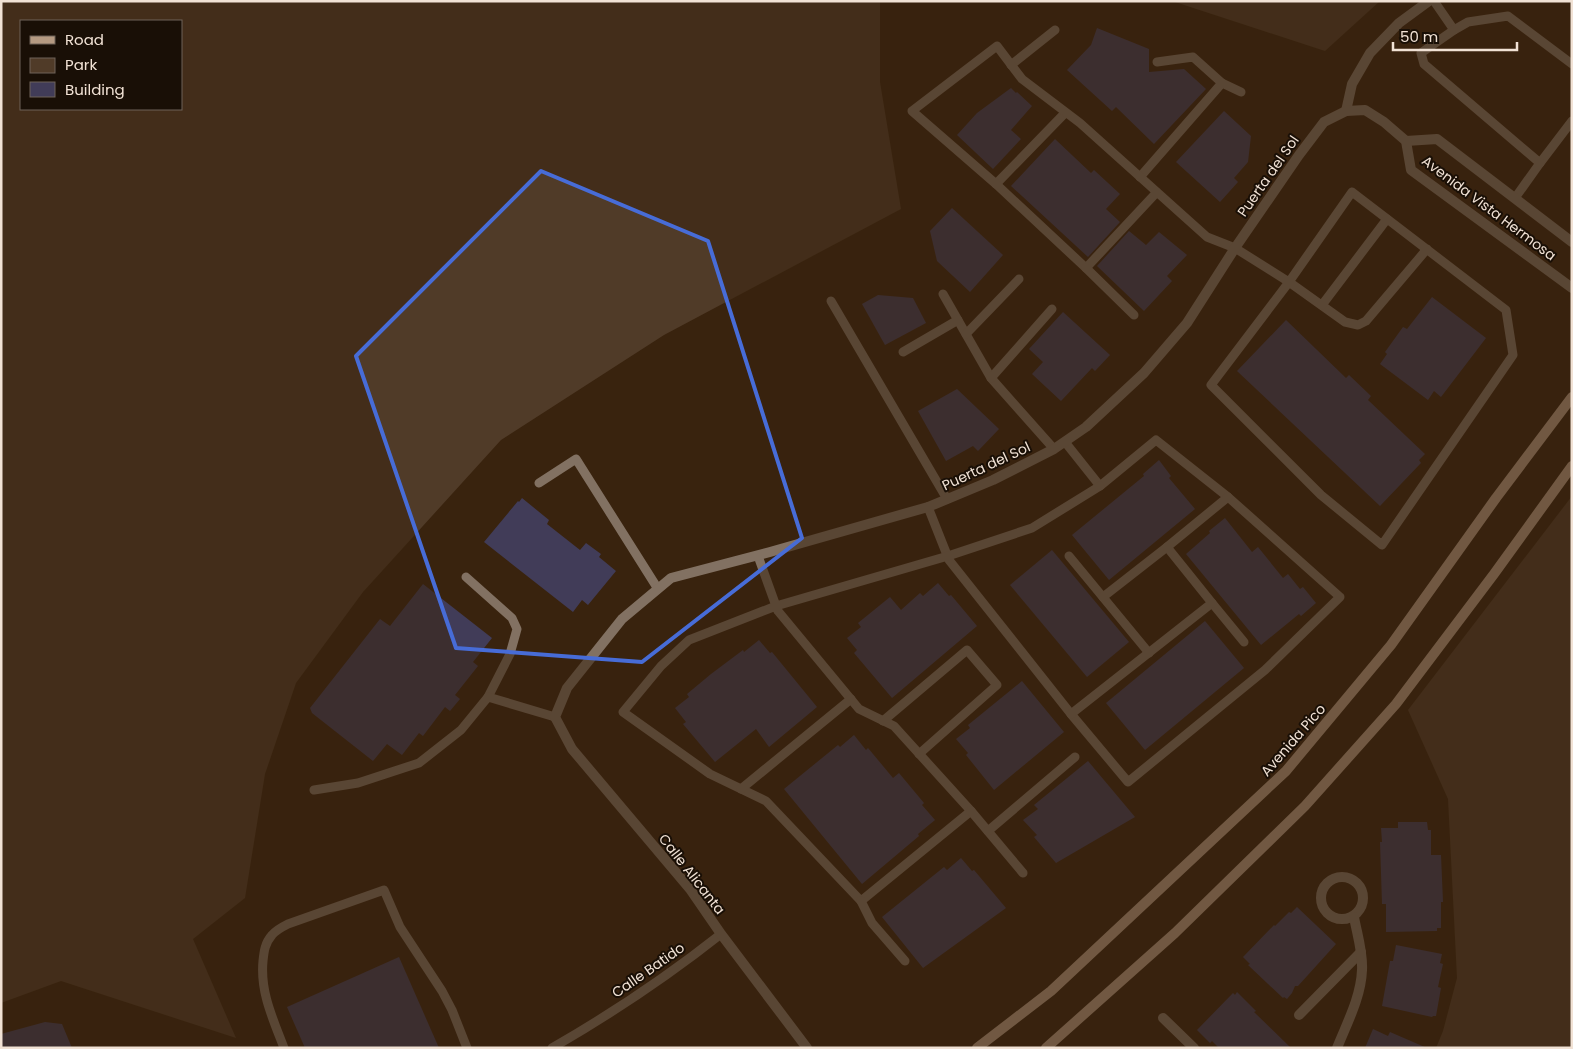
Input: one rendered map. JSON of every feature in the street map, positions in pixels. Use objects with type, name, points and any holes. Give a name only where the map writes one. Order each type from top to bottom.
[{"type":"main road","name":"Avenida Pico","points":[[977,1048],[1051,991],[1286,772],[1391,645],[1496,498],[1572,397]]},
{"type":"main road","points":[[1046,1048],[1175,933],[1311,799],[1396,704],[1572,466]]},
{"type":"street","points":[[1406,141],[1384,122],[1365,110],[1346,111],[1352,84],[1370,53],[1399,22],[1428,1]]},
{"type":"street","name":"Puerta del Sol","points":[[555,718],[567,688],[622,619],[671,578],[758,556],[928,506],[993,480],[1054,449],[1086,427],[1144,373],[1187,323],[1235,248],[1299,155],[1324,122],[1346,111]]},
{"type":"street","name":"Avenida Vista Hermosa","points":[[1572,242],[1437,139],[1406,141],[1411,170],[1572,288]]},
{"type":"street","name":"Calle Alicanta","points":[[555,718],[572,749],[690,889],[721,934],[807,1048]]},
{"type":"street","points":[[1346,877],[1360,887],[1363,894],[1363,903],[1360,911],[1354,916],[1346,920],[1337,920],[1324,910],[1321,894],[1324,886],[1330,880],[1346,877]]},
{"type":"street","points":[[1337,1048],[1359,991],[1362,970],[1361,952],[1354,916]]},
{"type":"street","points":[[1300,1015],[1361,952]]},
{"type":"street","points":[[1163,1018],[1194,1048]]},
{"type":"lane","points":[[1434,1],[1454,30]]},
{"type":"lane","points":[[1540,163],[1424,64],[1422,53],[1468,22],[1508,16],[1572,64]]},
{"type":"lane","points":[[1011,65],[1055,30]]},
{"type":"lane","points":[[1134,315],[996,184],[912,111],[996,46],[1022,80],[1080,123],[1207,237],[1235,248],[1289,282],[1345,322],[1358,325],[1366,321],[1426,249]]},
{"type":"lane","points":[[1157,62],[1193,57],[1222,83],[1241,92]]},
{"type":"lane","points":[[1140,177],[1222,83]]},
{"type":"lane","points":[[996,184],[1064,113]]},
{"type":"lane","points":[[1515,198],[1572,121]]},
{"type":"lane","points":[[1086,268],[1157,192]]},
{"type":"lane","points":[[1352,192],[1387,219],[1506,310],[1512,355],[1382,545],[1321,496],[1211,385],[1289,282],[1352,192]]},
{"type":"lane","points":[[1322,305],[1387,219]]},
{"type":"lane","points":[[966,334],[1019,279]]},
{"type":"lane","points":[[943,294],[991,378],[1054,449]]},
{"type":"lane","points":[[831,301],[946,499]]},
{"type":"lane","points":[[991,378],[1052,309]]},
{"type":"lane","points":[[903,352],[958,320]]},
{"type":"lane","points":[[905,961],[872,923],[861,900],[766,801],[710,774],[623,712],[661,666],[689,640],[776,606],[948,556],[1032,528],[1100,486],[1156,440],[1228,497],[1340,597],[1266,670],[1128,782],[1071,714],[948,556],[928,506]]},
{"type":"lane","points":[[1065,442],[1100,486]]},
{"type":"lane","points":[[539,483],[576,459],[658,590]]},
{"type":"lane","points":[[1103,597],[1228,497]]},
{"type":"lane","points":[[1167,547],[1244,642]]},
{"type":"lane","points":[[758,556],[778,611],[851,699],[859,708],[894,726],[971,811],[1023,873]]},
{"type":"lane","points":[[1069,556],[1149,653]]},
{"type":"lane","points":[[314,790],[358,783],[419,763],[461,730],[488,697],[510,654],[516,629],[512,618],[466,577]]},
{"type":"lane","points":[[1071,714],[1212,603]]},
{"type":"lane","points":[[883,721],[967,650],[997,685],[919,754]]},
{"type":"lane","points":[[488,697],[555,718]]},
{"type":"lane","points":[[741,789],[851,699]]},
{"type":"lane","points":[[988,831],[1075,757]]},
{"type":"lane","points":[[861,900],[971,811]]},
{"type":"lane","points":[[284,1048],[264,991],[262,970],[266,943],[277,930],[288,924],[384,890],[400,927],[452,1010],[467,1048]]},
{"type":"lane","name":"Calle Batido","points":[[552,1048],[590,1026],[646,989],[721,934]]},
{"type":"highlighted area","points":[[541,171],[708,241],[802,538],[642,662],[456,648],[356,356]]},
{"type":"green space","points":[[1,1],[880,1],[880,82],[901,209],[664,335],[501,440],[363,592],[296,683],[265,774],[245,898],[193,939],[236,1038],[61,981],[1,1003]]},
{"type":"green space","points":[[1172,1],[1380,1],[1325,51]]},
{"type":"green space","points":[[1572,496],[1572,1048],[1436,1048],[1443,1031],[1457,978],[1448,799],[1408,710]]},
{"type":"building","points":[[1097,28],[1149,49],[1149,72],[1184,69],[1206,89],[1154,144],[1116,107],[1112,111],[1067,70],[1091,45]]},
{"type":"building","points":[[1011,88],[1032,106],[1011,130],[1021,139],[993,169],[957,135],[977,113]]},
{"type":"building","points":[[1224,111],[1251,136],[1248,162],[1234,178],[1238,182],[1220,202],[1176,162]]},
{"type":"building","points":[[1055,139],[1091,173],[1094,170],[1120,194],[1106,209],[1120,222],[1088,257],[1011,186]]},
{"type":"building","points":[[952,208],[1003,255],[970,292],[937,261],[930,231]]},
{"type":"building","points":[[1129,231],[1146,245],[1159,232],[1187,255],[1167,276],[1172,281],[1144,311],[1097,266]]},
{"type":"building","points":[[878,295],[913,298],[926,323],[885,345],[862,304]]},
{"type":"building","points":[[1432,297],[1486,338],[1441,397],[1434,391],[1428,400],[1380,364],[1387,354],[1385,352],[1403,327],[1407,329]]},
{"type":"building","points":[[1063,312],[1110,355],[1095,371],[1092,368],[1061,401],[1032,374],[1043,362],[1029,349]]},
{"type":"building","points":[[1286,320],[1346,378],[1349,375],[1371,396],[1368,400],[1425,454],[1419,460],[1421,463],[1380,506],[1237,371]]},
{"type":"building","points":[[957,389],[999,429],[978,451],[973,446],[946,461],[918,411]]},
{"type":"building","points":[[1159,460],[1171,476],[1169,478],[1195,509],[1109,580],[1072,535],[1144,476],[1143,474]]},
{"type":"building","points":[[522,498],[549,520],[547,524],[580,550],[586,543],[601,554],[599,557],[616,571],[588,605],[582,600],[573,612],[484,542]]},
{"type":"building","points":[[1225,518],[1252,552],[1258,547],[1283,578],[1288,574],[1300,589],[1303,587],[1316,603],[1301,616],[1299,614],[1261,645],[1186,554]]},
{"type":"building","points":[[1052,550],[1129,642],[1087,677],[1010,585]]},
{"type":"building","points":[[938,583],[949,596],[951,595],[977,626],[892,698],[854,653],[857,650],[847,638],[861,627],[858,623],[890,597],[901,610],[920,593],[923,596]]},
{"type":"building","points":[[423,584],[492,638],[473,662],[478,666],[455,695],[460,699],[450,711],[445,707],[423,736],[419,733],[402,755],[387,744],[373,761],[312,713],[310,708],[380,619],[390,626]]},
{"type":"building","points":[[1205,621],[1244,668],[1145,750],[1106,703]]},
{"type":"building","points":[[759,640],[770,653],[772,652],[817,707],[769,747],[756,729],[715,762],[683,724],[686,722],[675,708],[689,697],[687,694],[711,674]]},
{"type":"building","points":[[1022,681],[1064,732],[994,790],[966,755],[968,753],[956,739],[970,728],[968,725]]},
{"type":"building","points":[[854,735],[866,750],[868,748],[893,778],[899,773],[924,803],[922,805],[935,820],[862,884],[784,789],[838,745],[840,747]]},
{"type":"building","points":[[1088,761],[1135,817],[1056,863],[1034,837],[1037,835],[1023,820],[1038,809],[1034,805]]},
{"type":"building","points":[[1398,822],[1427,822],[1428,830],[1431,830],[1431,855],[1441,855],[1443,902],[1441,902],[1441,928],[1437,928],[1437,931],[1386,932],[1386,904],[1382,904],[1381,828],[1398,828]]},
{"type":"building","points":[[961,858],[972,871],[974,870],[1006,908],[923,968],[882,917],[944,867],[947,870]]},
{"type":"building","points":[[1297,907],[1336,944],[1298,986],[1295,986],[1287,999],[1283,998],[1248,965],[1250,964],[1243,957],[1274,925]]},
{"type":"building","points":[[1396,945],[1442,954],[1440,963],[1443,964],[1438,987],[1441,988],[1436,1016],[1432,1017],[1382,1006],[1390,961],[1393,961]]},
{"type":"building","points":[[399,957],[439,1048],[305,1048],[287,1007]]},
{"type":"building","points":[[1237,992],[1256,1011],[1254,1012],[1291,1048],[1219,1048],[1212,1041],[1210,1043],[1197,1030],[1233,993],[1235,995]]},
{"type":"building","points":[[45,1022],[62,1024],[72,1048],[1,1048],[1,1034]]},
{"type":"building","points":[[1373,1029],[1388,1036],[1390,1032],[1427,1048],[1365,1048]]}]
